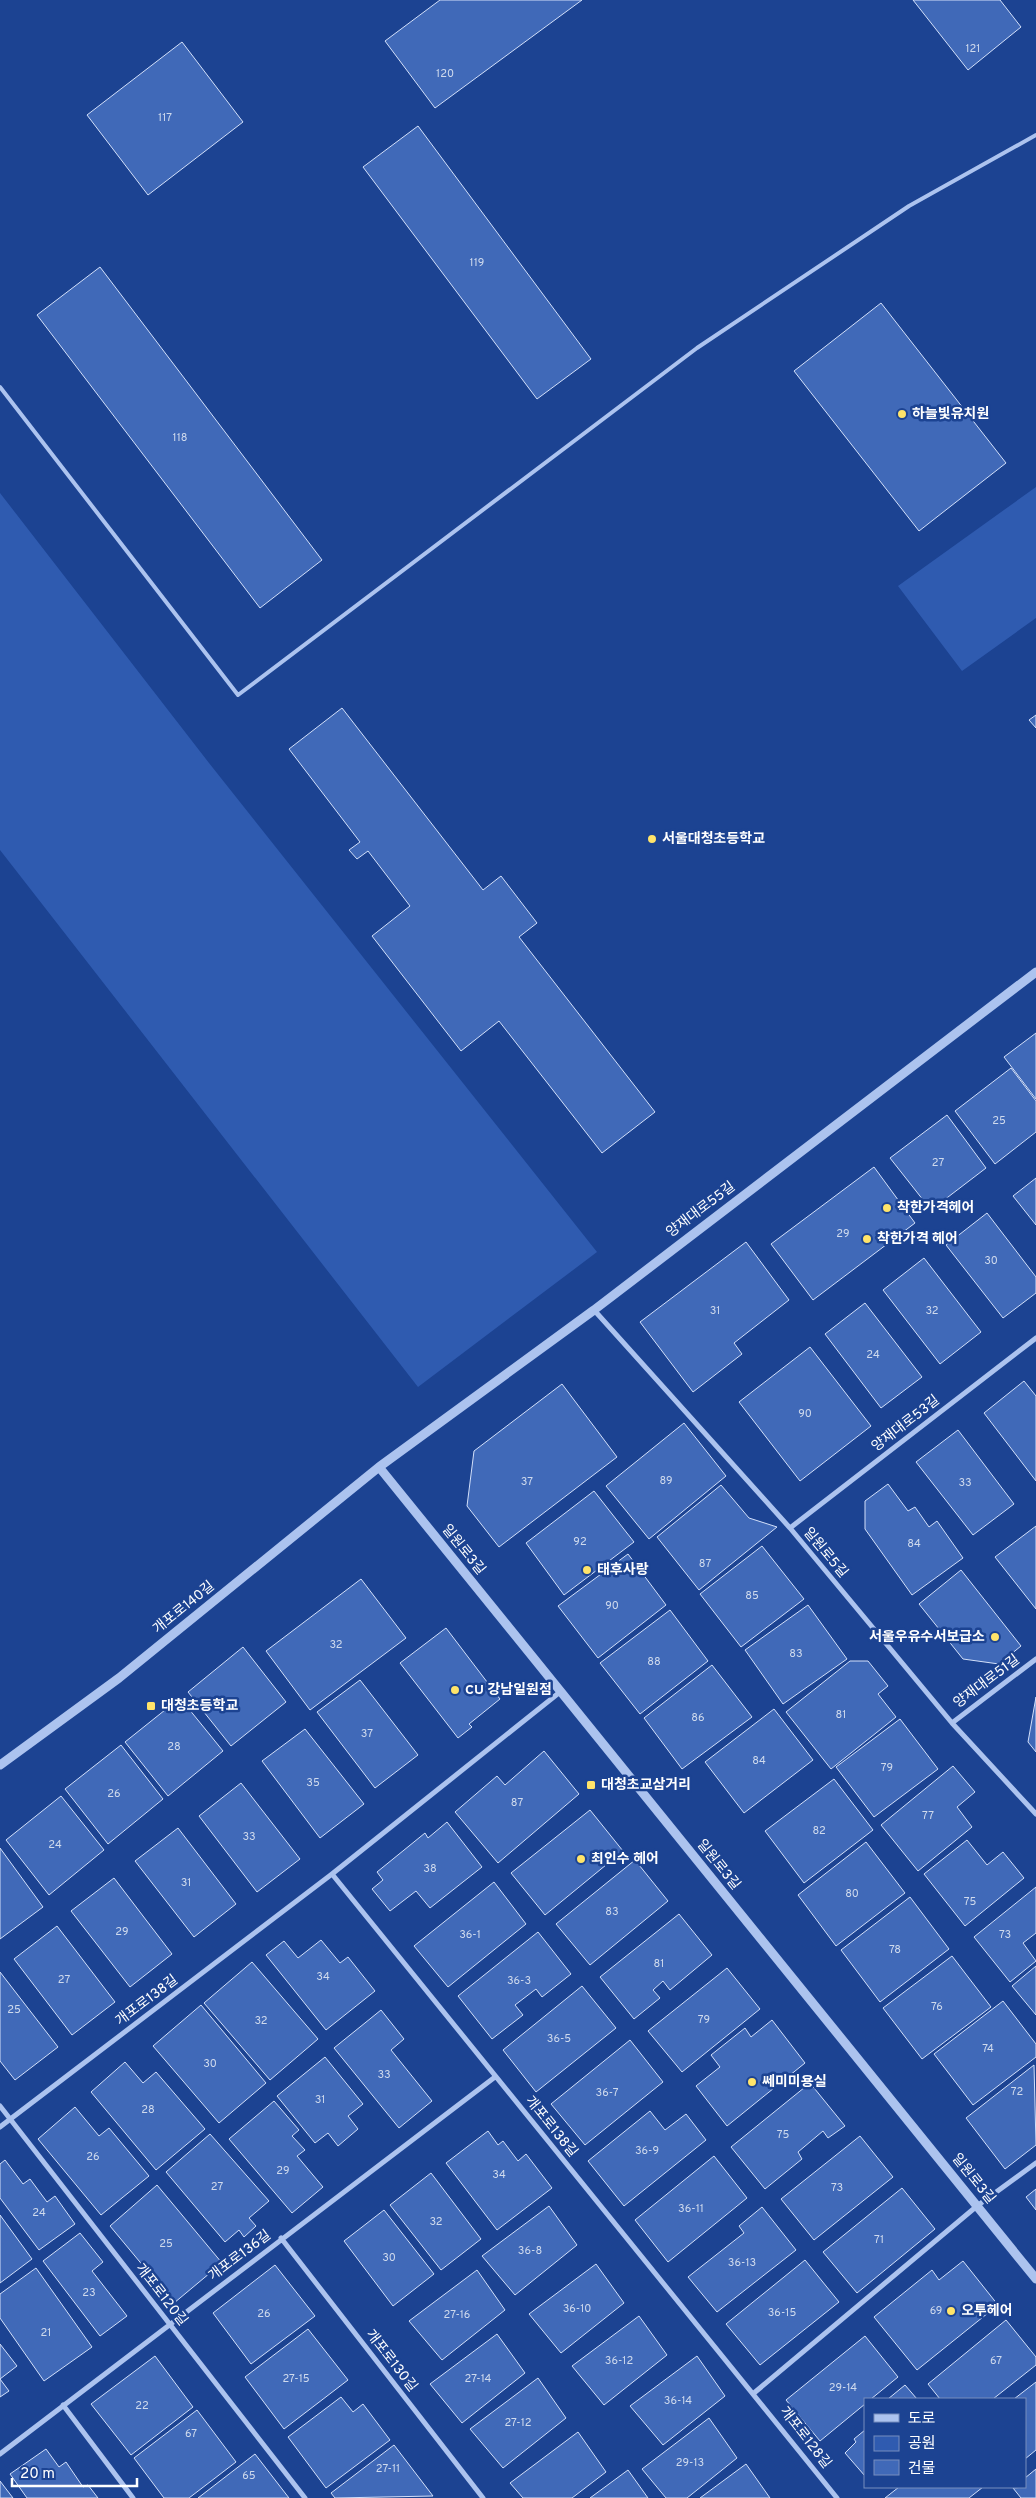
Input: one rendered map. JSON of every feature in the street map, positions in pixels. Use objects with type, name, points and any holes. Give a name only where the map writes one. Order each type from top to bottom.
[{"type":"street","name":"양재대로55길","points":[[380,1467],[594,1310],[1036,972]]},
{"type":"street","name":"일원로5길","points":[[594,1310],[790,1528],[952,1723],[1036,1814]]},
{"type":"street","name":"양재대로53길","points":[[790,1528],[1036,1338]]},
{"type":"street","name":"일원로3길","points":[[380,1467],[1036,2279]]},
{"type":"street","name":"개포로140길","points":[[0,1765],[119,1678],[380,1467]]},
{"type":"street","name":"양재대로51길","points":[[952,1723],[1036,1660]]},
{"type":"street","name":"개포로138길","points":[[0,2127],[332,1874],[560,1692]]},
{"type":"street","name":"개포로138길","points":[[332,1874],[495,2077],[754,2393]]},
{"type":"street","name":"개포로136길","points":[[0,2454],[495,2077]]},
{"type":"street","name":"개포로120길","points":[[0,2106],[305,2498]]},
{"type":"street","points":[[754,2393],[977,2206],[1036,2163]]},
{"type":"street","name":"개포로130길","points":[[282,2238],[483,2498]]},
{"type":"street","name":"개포로128길","points":[[754,2393],[837,2498]]},
{"type":"street","points":[[63,2405],[133,2498]]},
{"type":"lane","points":[[0,387],[238,695],[697,348],[909,206],[1036,135]]},
{"type":"green space","points":[[1036,487],[1036,618],[962,671],[898,586]]},
{"type":"green space","points":[[0,493],[209,763],[597,1252],[418,1387],[0,850]]},
{"type":"building","points":[[440,0],[582,0],[435,108],[385,41]]},
{"type":"building","points":[[913,0],[1000,0],[1021,27],[968,70]]},
{"type":"building","points":[[182,42],[243,122],[148,195],[87,115]]},
{"type":"building","points":[[418,126],[591,359],[537,399],[363,167]]},
{"type":"building","points":[[100,267],[322,560],[260,608],[37,315]]},
{"type":"building","points":[[881,303],[1006,463],[919,531],[794,371]]},
{"type":"building","points":[[342,708],[483,890],[501,876],[537,923],[519,937],[655,1112],[602,1153],[499,1021],[461,1051],[372,936],[410,906],[368,851],[357,859],[349,850],[360,842],[289,749]]},
{"type":"building","points":[[1036,715],[1036,728],[1029,720]]},
{"type":"building","points":[[1036,1033],[1036,1099],[1004,1057]]},
{"type":"building","points":[[1011,1068],[1036,1101],[1036,1132],[995,1164],[955,1111]]},
{"type":"building","points":[[947,1115],[986,1168],[931,1210],[890,1158]]},
{"type":"building","points":[[874,1167],[915,1223],[813,1300],[771,1244]]},
{"type":"building","points":[[1036,1178],[1036,1225],[1013,1196]]},
{"type":"building","points":[[987,1213],[1036,1277],[1036,1293],[1003,1318],[946,1245]]},
{"type":"building","points":[[746,1242],[789,1300],[734,1343],[742,1354],[693,1392],[640,1322]]},
{"type":"building","points":[[924,1258],[981,1332],[940,1364],[883,1290]]},
{"type":"building","points":[[865,1303],[922,1377],[881,1408],[825,1334]]},
{"type":"building","points":[[810,1347],[871,1426],[800,1481],[739,1402]]},
{"type":"building","points":[[1024,1381],[1036,1396],[1036,1481],[984,1413]]},
{"type":"building","points":[[562,1384],[617,1457],[499,1547],[467,1506],[474,1451]]},
{"type":"building","points":[[684,1423],[726,1476],[649,1539],[606,1486]]},
{"type":"building","points":[[958,1430],[1014,1504],[973,1535],[916,1462]]},
{"type":"building","points":[[888,1484],[908,1511],[915,1507],[929,1527],[937,1521],[963,1558],[912,1595],[865,1529],[865,1501]]},
{"type":"building","points":[[721,1485],[749,1518],[777,1527],[699,1590],[657,1537]]},
{"type":"building","points":[[594,1491],[634,1542],[564,1595],[526,1543]]},
{"type":"building","points":[[1036,1526],[1036,1609],[995,1557]]},
{"type":"building","points":[[762,1546],[804,1599],[741,1647],[700,1594]]},
{"type":"building","points":[[628,1554],[666,1605],[598,1658],[558,1606]]},
{"type":"building","points":[[961,1570],[1021,1646],[999,1664],[963,1659],[919,1604]]},
{"type":"building","points":[[361,1579],[406,1638],[310,1710],[266,1651]]},
{"type":"building","points":[[808,1605],[847,1659],[783,1704],[745,1650]]},
{"type":"building","points":[[670,1610],[708,1661],[640,1714],[600,1663]]},
{"type":"building","points":[[446,1628],[500,1699],[469,1724],[472,1727],[458,1738],[400,1663]]},
{"type":"building","points":[[243,1647],[286,1702],[231,1746],[188,1692]]},
{"type":"building","points":[[850,1661],[868,1661],[888,1686],[878,1694],[896,1717],[831,1769],[786,1712]]},
{"type":"building","points":[[712,1665],[752,1717],[682,1769],[644,1718]]},
{"type":"building","points":[[360,1680],[418,1755],[375,1788],[317,1712]]},
{"type":"building","points":[[1036,1697],[1036,1752],[1028,1742]]},
{"type":"building","points":[[180,1698],[223,1751],[168,1796],[125,1742]]},
{"type":"building","points":[[774,1709],[813,1760],[744,1813],[705,1762]]},
{"type":"building","points":[[900,1719],[938,1769],[874,1817],[836,1767]]},
{"type":"building","points":[[305,1729],[364,1804],[320,1838],[262,1761]]},
{"type":"building","points":[[121,1745],[163,1799],[108,1844],[65,1789]]},
{"type":"building","points":[[544,1751],[579,1794],[498,1863],[455,1812],[497,1776],[505,1785]]},
{"type":"building","points":[[953,1766],[975,1792],[957,1807],[972,1827],[918,1871],[881,1825]]},
{"type":"building","points":[[834,1779],[873,1830],[804,1883],[765,1831]]},
{"type":"building","points":[[241,1783],[300,1859],[257,1892],[199,1816]]},
{"type":"building","points":[[61,1796],[104,1850],[49,1895],[6,1840]]},
{"type":"building","points":[[590,1810],[623,1851],[545,1915],[511,1873]]},
{"type":"building","points":[[447,1822],[482,1867],[430,1908],[416,1891],[390,1911],[372,1889],[383,1880],[377,1872],[425,1833],[428,1838]]},
{"type":"building","points":[[178,1828],[236,1904],[194,1937],[135,1861]]},
{"type":"building","points":[[967,1840],[987,1865],[1003,1852],[1024,1878],[965,1926],[924,1874]]},
{"type":"building","points":[[866,1842],[905,1893],[836,1946],[798,1895]]},
{"type":"building","points":[[0,1848],[43,1907],[0,1939]]},
{"type":"building","points":[[635,1860],[668,1901],[590,1965],[556,1924]]},
{"type":"building","points":[[114,1878],[172,1954],[130,1987],[71,1911]]},
{"type":"building","points":[[494,1882],[526,1924],[448,1987],[414,1946]]},
{"type":"building","points":[[1036,1887],[1036,1933],[1023,1943],[1036,1961],[1010,1982],[974,1937]]},
{"type":"building","points":[[910,1897],[949,1949],[880,2002],[841,1950]]},
{"type":"building","points":[[679,1914],[712,1955],[670,1990],[663,1981],[653,1990],[660,1998],[634,2019],[600,1977]]},
{"type":"building","points":[[57,1926],[115,2002],[72,2035],[14,1959]]},
{"type":"building","points":[[538,1932],[571,1974],[542,1997],[536,1989],[515,2005],[523,2015],[492,2039],[458,1996]]},
{"type":"building","points":[[321,1940],[340,1963],[348,1957],[375,1991],[326,2030],[266,1955],[284,1941],[298,1958]]},
{"type":"building","points":[[952,1956],[991,2007],[922,2059],[883,2008]]},
{"type":"building","points":[[252,1962],[318,2039],[270,2080],[204,2003]]},
{"type":"building","points":[[1036,1966],[1036,2015],[1012,1986]]},
{"type":"building","points":[[727,1968],[760,2009],[682,2072],[648,2031]]},
{"type":"building","points":[[0,1972],[58,2047],[15,2080],[0,2061]]},
{"type":"building","points":[[582,1986],[616,2028],[536,2092],[503,2050]]},
{"type":"building","points":[[1003,2001],[1036,2044],[1036,2057],[973,2105],[934,2054]]},
{"type":"building","points":[[201,2005],[266,2083],[219,2123],[153,2046]]},
{"type":"building","points":[[381,2010],[404,2039],[391,2050],[432,2101],[399,2128],[334,2048]]},
{"type":"building","points":[[772,2020],[805,2063],[727,2126],[696,2086],[720,2067],[711,2055],[745,2028],[751,2037]]},
{"type":"building","points":[[630,2040],[663,2082],[585,2145],[551,2104]]},
{"type":"building","points":[[325,2057],[363,2104],[348,2116],[358,2129],[338,2146],[328,2133],[315,2143],[277,2096]]},
{"type":"building","points":[[125,2062],[143,2083],[156,2072],[205,2129],[156,2170],[91,2092]]},
{"type":"building","points":[[1034,2065],[1036,2145],[1005,2169],[966,2118]]},
{"type":"building","points":[[810,2083],[845,2126],[828,2138],[823,2131],[798,2152],[802,2159],[765,2189],[731,2147]]},
{"type":"building","points":[[274,2101],[299,2130],[292,2136],[305,2150],[297,2156],[323,2187],[292,2213],[229,2139]]},
{"type":"building","points":[[75,2107],[99,2136],[109,2128],[149,2176],[101,2215],[38,2139]]},
{"type":"building","points":[[650,2111],[665,2130],[686,2114],[706,2140],[624,2206],[588,2161]]},
{"type":"building","points":[[488,2131],[498,2145],[503,2141],[518,2161],[526,2154],[552,2188],[497,2230],[446,2163]]},
{"type":"building","points":[[210,2134],[269,2201],[249,2218],[256,2226],[244,2237],[239,2230],[225,2242],[166,2172]]},
{"type":"building","points":[[860,2136],[893,2177],[814,2240],[781,2199]]},
{"type":"building","points":[[714,2156],[747,2198],[668,2262],[635,2220]]},
{"type":"building","points":[[5,2160],[23,2184],[30,2179],[47,2202],[55,2196],[75,2224],[39,2250],[0,2198],[0,2164]]},
{"type":"building","points":[[431,2173],[481,2239],[441,2270],[390,2205]]},
{"type":"building","points":[[157,2185],[222,2263],[174,2303],[110,2226]]},
{"type":"building","points":[[902,2188],[935,2229],[857,2293],[823,2252]]},
{"type":"building","points":[[1036,2189],[1036,2210],[1026,2197]]},
{"type":"building","points":[[549,2206],[577,2245],[515,2295],[482,2256]]},
{"type":"building","points":[[762,2207],[796,2250],[717,2312],[688,2277],[744,2233],[739,2226]]},
{"type":"building","points":[[384,2210],[434,2274],[393,2306],[344,2241]]},
{"type":"building","points":[[0,2215],[32,2259],[0,2283]]},
{"type":"building","points":[[80,2233],[103,2262],[92,2271],[127,2316],[100,2336],[43,2261]]},
{"type":"building","points":[[805,2260],[839,2302],[760,2365],[726,2324]]},
{"type":"building","points":[[963,2261],[998,2305],[917,2370],[874,2317],[932,2270],[939,2280]]},
{"type":"building","points":[[596,2264],[624,2303],[561,2353],[529,2314]]},
{"type":"building","points":[[275,2265],[315,2316],[251,2364],[213,2313]]},
{"type":"building","points":[[36,2268],[92,2347],[44,2381],[0,2318],[0,2294]]},
{"type":"building","points":[[477,2270],[505,2310],[442,2360],[409,2321]]},
{"type":"building","points":[[639,2316],[667,2355],[604,2405],[572,2366]]},
{"type":"building","points":[[1006,2320],[1036,2357],[1036,2365],[994,2398],[939,2398],[928,2384]]},
{"type":"building","points":[[308,2329],[348,2380],[284,2429],[245,2377]]},
{"type":"building","points":[[497,2334],[525,2373],[462,2423],[430,2384]]},
{"type":"building","points":[[865,2336],[898,2377],[872,2398],[864,2398],[864,2405],[820,2441],[786,2400]]},
{"type":"building","points":[[0,2344],[17,2366],[0,2379]]},
{"type":"building","points":[[155,2356],[193,2407],[131,2455],[91,2404]]},
{"type":"building","points":[[697,2356],[725,2396],[663,2445],[630,2406]]},
{"type":"building","points":[[538,2378],[566,2418],[503,2468],[470,2429]]},
{"type":"building","points":[[0,2379],[9,2391],[0,2397]]},
{"type":"building","points":[[1036,2382],[1036,2450],[1026,2458],[1026,2398],[1015,2398]]},
{"type":"building","points":[[905,2385],[916,2398],[889,2398]]},
{"type":"building","points":[[341,2397],[353,2412],[363,2404],[390,2440],[326,2488],[288,2437]]},
{"type":"building","points":[[197,2410],[236,2462],[189,2498],[164,2498],[134,2458]]},
{"type":"building","points":[[709,2418],[737,2458],[687,2498],[666,2498],[642,2469]]},
{"type":"building","points":[[864,2431],[864,2475],[845,2453],[856,2442],[854,2439]]},
{"type":"building","points":[[578,2432],[606,2472],[572,2498],[523,2498],[510,2483]]},
{"type":"building","points":[[394,2445],[433,2496],[335,2498],[331,2493]]},
{"type":"building","points":[[46,2449],[59,2467],[66,2462],[83,2487],[88,2485],[98,2498],[27,2498],[10,2474]]},
{"type":"building","points":[[255,2454],[289,2498],[198,2498]]},
{"type":"building","points":[[746,2464],[770,2498],[700,2498]]},
{"type":"building","points":[[1036,2469],[1036,2498],[1021,2498],[1013,2488],[1026,2488],[1026,2477]]},
{"type":"building","points":[[628,2470],[648,2498],[590,2498]]},
{"type":"building","points":[[0,2481],[13,2498],[0,2498]]},
{"type":"building","points":[[898,2488],[982,2488],[969,2498],[885,2498]]},
{"type":"place","name":"하늘빛유치원","points":[[902,414]]},
{"type":"place","name":"서울대청초등학교","points":[[652,839]]},
{"type":"place","name":"착한가격헤어","points":[[887,1208]]},
{"type":"place","name":"착한가격 헤어","points":[[867,1239]]},
{"type":"place","name":"태후사랑","points":[[587,1570]]},
{"type":"place","name":"서울우유수서보급소","points":[[995,1637]]},
{"type":"place","name":"CU 강남일원점","points":[[455,1690]]},
{"type":"place","name":"대청초등학교","points":[[151,1706]]},
{"type":"place","name":"대청초교삼거리","points":[[591,1785]]},
{"type":"place","name":"최인수 헤어","points":[[581,1859]]},
{"type":"place","name":"쎄미미용실","points":[[752,2082]]},
{"type":"place","name":"오투헤어","points":[[951,2311]]}]
